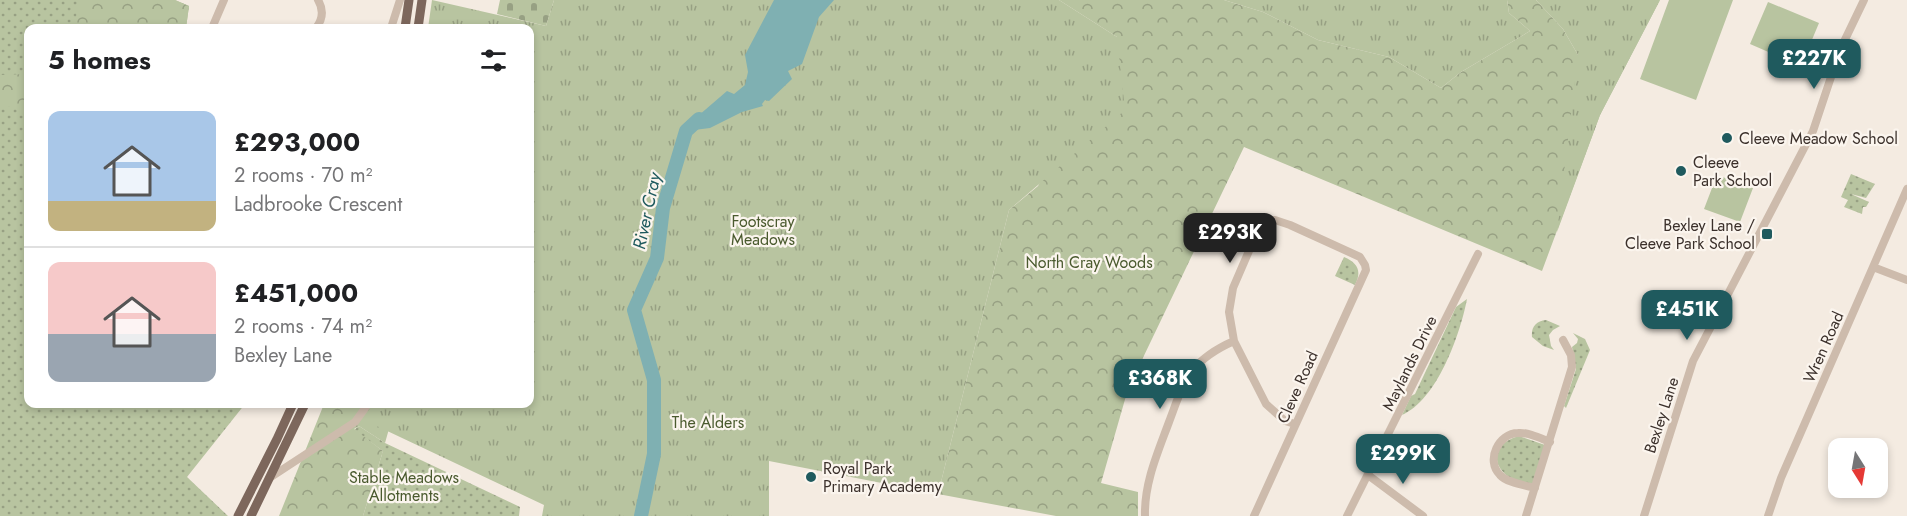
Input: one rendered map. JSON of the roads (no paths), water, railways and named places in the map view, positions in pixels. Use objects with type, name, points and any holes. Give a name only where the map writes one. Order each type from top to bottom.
[{"type":"main road","points":[[406,24],[410,0]]},
{"type":"main road","points":[[419,24],[422,0]]},
{"type":"main road","points":[[238,516],[290,408]]},
{"type":"main road","points":[[251,516],[303,408]]},
{"type":"street","points":[[214,24],[224,0]]},
{"type":"street","points":[[318,0],[322,6],[322,19],[319,24]]},
{"type":"street","points":[[392,24],[400,0]]},
{"type":"street","name":"Bexley Lane","points":[[1644,516],[1693,361],[1813,131],[1840,50],[1864,0]]},
{"type":"street","name":"Wren Road","points":[[1768,516],[1781,478],[1907,189]]},
{"type":"street","name":"Cleve Road","points":[[1233,341],[1229,312],[1231,294],[1254,236],[1269,221],[1275,220],[1290,225],[1360,257],[1365,265],[1366,270],[1254,516]]},
{"type":"street","name":"Maylands Drive","points":[[1347,516],[1478,254]]},
{"type":"street","points":[[1873,267],[1907,280]]},
{"type":"street","points":[[1526,516],[1572,367],[1571,356],[1563,340]]},
{"type":"street","points":[[1144,516],[1144,500],[1150,477],[1183,384],[1204,358],[1218,348],[1233,341],[1266,404],[1284,421],[1295,424]]},
{"type":"street","points":[[271,477],[355,422],[365,408]]},
{"type":"street","points":[[1535,488],[1500,476],[1494,465],[1497,446],[1506,436],[1521,432],[1550,442]]},
{"type":"street","points":[[1368,475],[1423,516]]},
{"type":"water","points":[[774,0],[834,0],[819,17],[802,64],[788,71],[792,79],[769,101],[765,100],[763,106],[742,112],[710,128],[686,131],[691,122],[727,91],[734,94],[745,85],[748,72],[745,55]]},
{"type":"waterway","name":"River Cray","points":[[641,516],[654,454],[654,380],[634,310],[657,258],[663,208],[686,131],[699,119]]},
{"type":"place","name":"Cleeve Meadow School","points":[[1727,138]]},
{"type":"place","name":"Cleeve Park School","points":[[1681,171]]},
{"type":"place","name":"Bexley Lane / Cleeve Park School","points":[[1767,234]]},
{"type":"place","name":"Royal Park Primary Academy","points":[[811,477]]},
{"type":"park label","name":"Footscray Meadows","points":[[763,230]]},
{"type":"park label","name":"North Cray Woods","points":[[1089,262]]},
{"type":"park label","name":"The Alders","points":[[708,422]]},
{"type":"park label","name":"Stable Meadows Allotments","points":[[404,486]]}]
